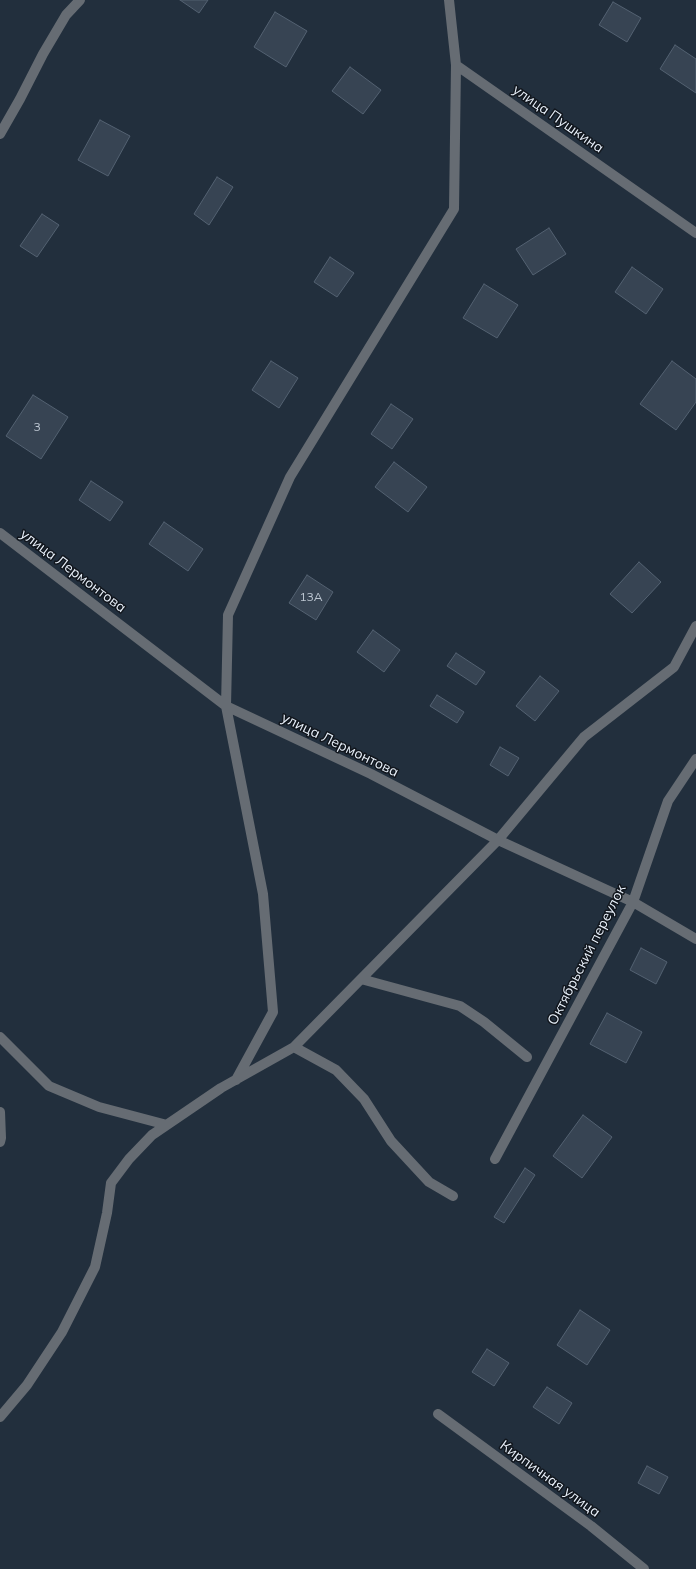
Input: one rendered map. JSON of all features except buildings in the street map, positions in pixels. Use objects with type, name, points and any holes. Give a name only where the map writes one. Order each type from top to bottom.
[{"type":"street","points":[[0,134],[66,15],[80,0]]},
{"type":"street","points":[[236,1080],[273,1012],[262,894],[226,706],[228,615],[290,477],[454,209],[456,65],[449,0]]},
{"type":"street","name":"улица Пушкина","points":[[456,65],[696,233]]},
{"type":"street","name":"улица Лермонтова","points":[[0,533],[226,706],[371,774],[498,840],[633,902],[696,939]]},
{"type":"street","points":[[0,1417],[27,1386],[62,1332],[95,1268],[107,1213],[111,1183],[128,1159],[152,1135],[222,1088],[294,1047],[498,840],[584,737],[674,667],[696,626]]},
{"type":"street","name":"Октябрьский переулок","points":[[495,1159],[633,902],[668,801],[696,759]]},
{"type":"street","points":[[361,979],[460,1006],[484,1022],[527,1057]]},
{"type":"street","points":[[0,1037],[49,1086],[99,1108],[167,1125]]},
{"type":"street","points":[[294,1047],[336,1070],[364,1099],[391,1141],[429,1182],[453,1196]]},
{"type":"street","points":[[0,1112],[0,1142]]},
{"type":"street","name":"Кирпичная улица","points":[[438,1414],[592,1526],[644,1569]]}]
